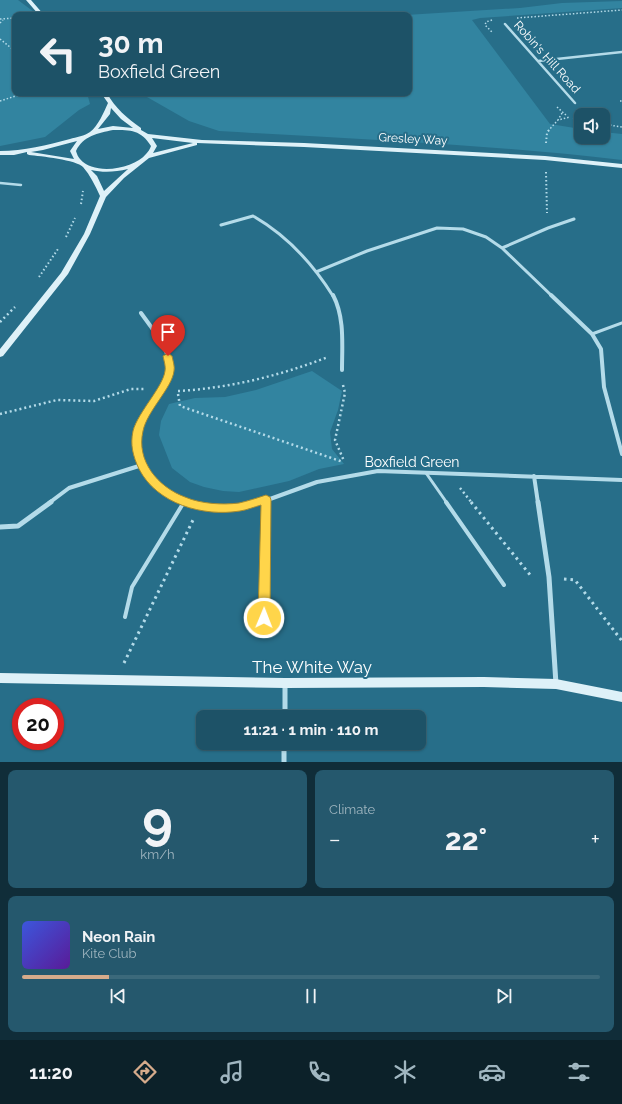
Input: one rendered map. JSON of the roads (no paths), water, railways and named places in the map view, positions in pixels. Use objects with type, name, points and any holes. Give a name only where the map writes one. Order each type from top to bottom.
[{"type":"street","points":[[28,0],[39,12]]},
{"type":"street","name":"Robin's Hill Road","points":[[505,24],[575,103]]},
{"type":"street","points":[[538,61],[622,52]]},
{"type":"street","points":[[0,354],[64,274],[87,234],[103,196],[122,177],[149,156],[154,146],[149,136],[124,118],[110,104],[106,96]]},
{"type":"street","points":[[93,132],[107,114],[110,104]]},
{"type":"street","points":[[78,162],[72,151],[79,141],[93,132],[114,128],[131,128],[143,132]]},
{"type":"street","points":[[9,153],[43,148],[86,136]]},
{"type":"street","name":"Gresley Way","points":[[149,136],[202,142],[546,158],[622,166]]},
{"type":"street","name":"Gresley Way","points":[[149,156],[202,142]]},
{"type":"street","points":[[0,153],[35,153],[78,162],[85,166],[104,170],[116,170],[140,163]]},
{"type":"street","points":[[85,166],[94,176],[103,196]]},
{"type":"street","points":[[221,225],[253,216],[264,221],[290,242],[316,272],[339,308],[341,321],[342,370]]},
{"type":"street","points":[[502,248],[548,228],[574,219]]},
{"type":"street","points":[[316,272],[367,251],[437,228],[463,229],[486,237],[502,248],[592,334],[599,344],[602,352],[603,386],[622,454]]},
{"type":"street","name":"Boxfield Green","points":[[141,313],[168,356],[170,371],[138,431],[137,454],[149,478],[172,496],[184,502],[200,506],[240,507],[266,500],[308,484],[349,475],[378,471],[622,480]]},
{"type":"street","points":[[0,527],[18,526],[69,488],[142,465]]},
{"type":"street","points":[[534,476],[549,577],[556,684]]},
{"type":"street","name":"The White Way","points":[[0,678],[285,683],[484,682],[556,684],[622,697]]},
{"type":"street","points":[[285,683],[285,710]]},
{"type":"street","points":[[284,750],[284,762]]},
{"type":"lane","points":[[0,183],[21,185]]},
{"type":"lane","points":[[592,334],[622,323]]},
{"type":"lane","points":[[426,473],[504,585]]},
{"type":"lane","points":[[264,618],[266,500]]},
{"type":"lane","points":[[125,617],[132,587],[184,502]]}]
